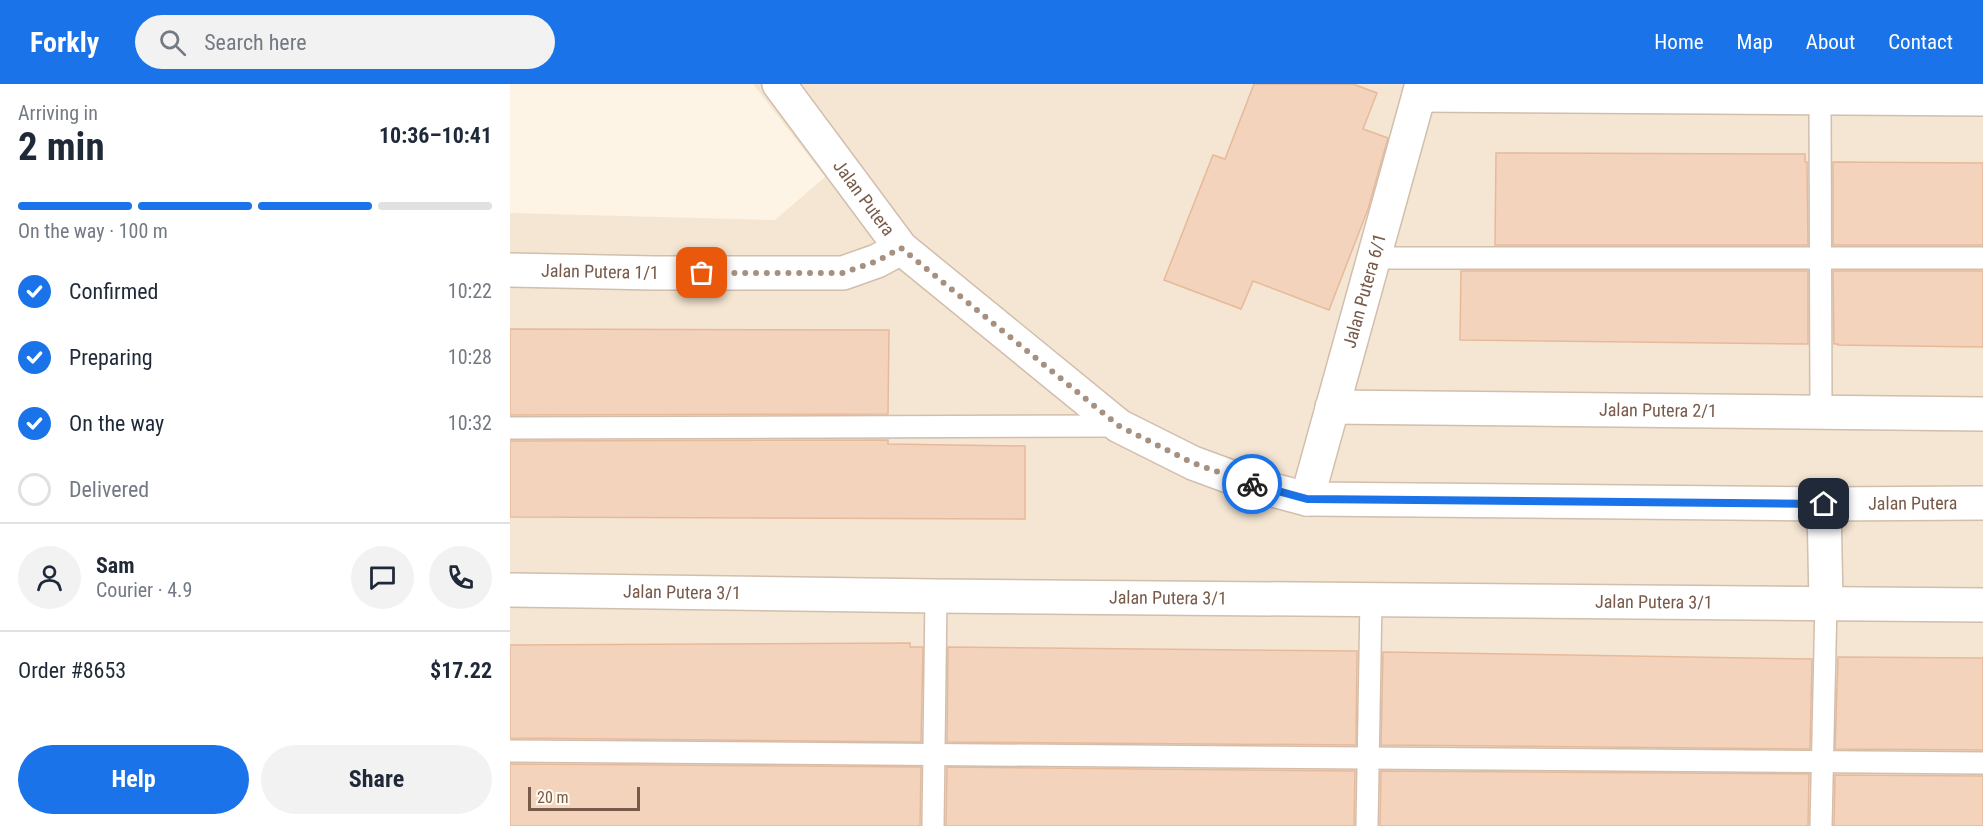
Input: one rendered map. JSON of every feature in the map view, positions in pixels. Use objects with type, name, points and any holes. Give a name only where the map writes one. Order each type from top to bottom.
[{"type":"street","name":"Jalan Putera","points":[[779,84],[901,248],[1119,426],[1193,463],[1250,484],[1307,499],[1824,504],[1983,503]]},
{"type":"street","points":[[1421,89],[1820,98],[1983,99]]},
{"type":"street","name":"Jalan Putera 6/1","points":[[1307,499],[1421,89]]},
{"type":"street","name":"Jalan Putera 1/1","points":[[510,270],[843,273],[877,261],[901,248]]},
{"type":"street","name":"Jalan Putera 2/1","points":[[1332,407],[1983,414]]},
{"type":"street","points":[[1824,504],[1826,603]]},
{"type":"street","name":"Jalan Putera 3/1","points":[[510,590],[1983,605]]},
{"type":"lane","points":[[1820,98],[1821,413]]},
{"type":"lane","points":[[1373,258],[1983,258]]},
{"type":"lane","points":[[510,428],[1119,426]]},
{"type":"lane","points":[[933,826],[936,596]]},
{"type":"lane","points":[[1367,826],[1371,600]]},
{"type":"lane","points":[[1821,826],[1826,603]]},
{"type":"lane","points":[[510,751],[1983,762]]},
{"type":"shaded area","points":[[753,84],[1983,84],[1983,826],[510,826],[510,213],[775,220],[825,177]]},
{"type":"building","points":[[1254,84],[1353,84],[1377,93],[1363,129],[1388,138],[1368,209],[1329,310],[1253,281],[1241,309],[1164,280],[1213,155],[1225,159]]},
{"type":"building","points":[[1496,153],[1805,154],[1808,245],[1495,245]]},
{"type":"building","points":[[1833,162],[1983,163],[1983,245],[1833,245]]},
{"type":"building","points":[[1461,271],[1808,271],[1808,344],[1460,340]]},
{"type":"building","points":[[1833,271],[1983,271],[1983,347],[1834,344]]},
{"type":"building","points":[[510,329],[889,330],[888,414],[510,415]]},
{"type":"building","points":[[888,440],[888,444],[1025,446],[1025,519],[510,517],[510,441]]},
{"type":"building","points":[[910,643],[910,647],[923,647],[921,742],[510,738],[510,645]]},
{"type":"building","points":[[948,647],[1357,651],[1356,745],[947,742]]},
{"type":"building","points":[[1383,652],[1812,659],[1810,749],[1381,745]]},
{"type":"building","points":[[1838,657],[1983,658],[1983,750],[1835,749]]},
{"type":"building","points":[[510,764],[921,767],[920,826],[510,826]]},
{"type":"building","points":[[947,767],[1355,771],[1354,826],[946,826]]},
{"type":"building","points":[[1381,771],[1809,774],[1808,826],[1380,826]]},
{"type":"building","points":[[1835,775],[1983,776],[1983,826],[1834,826]]},
{"type":"way so far","points":[[702,273],[843,273],[877,261],[901,248],[1119,426],[1193,463],[1252,484]]},
{"type":"route","points":[[1252,484],[1307,499],[1824,504]]}]
